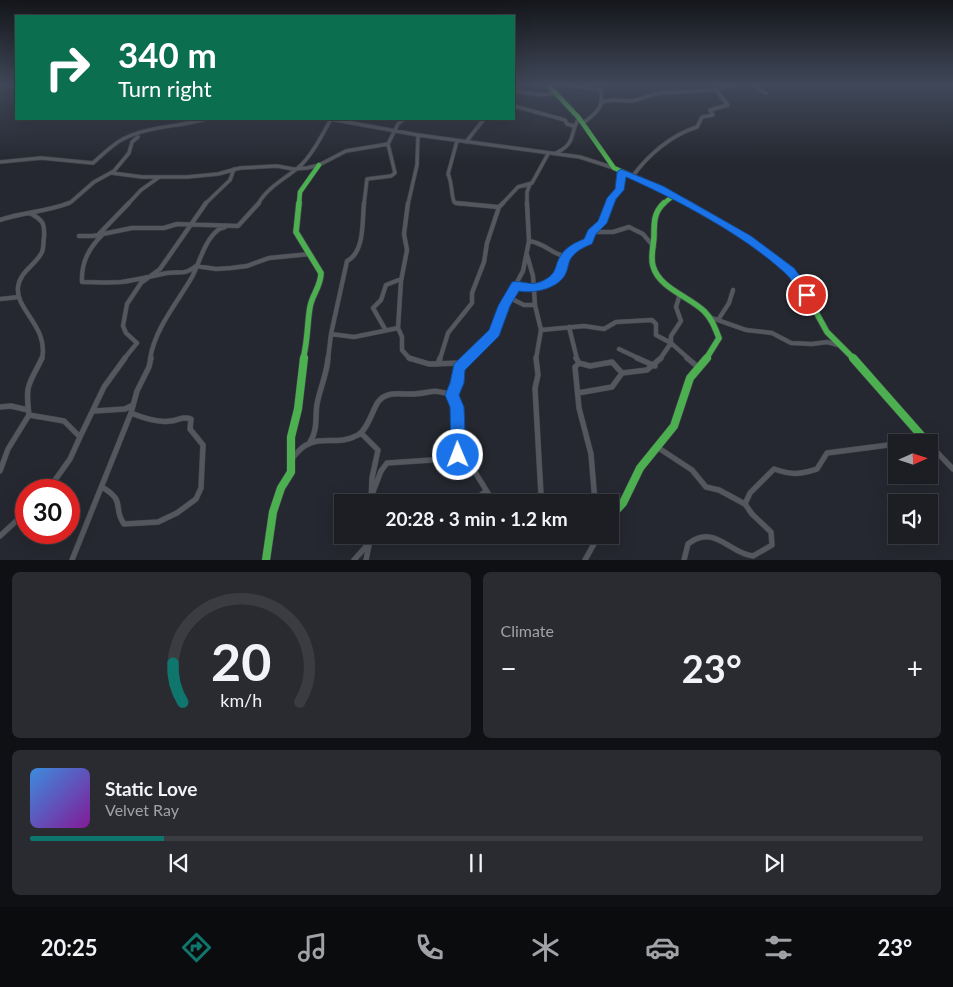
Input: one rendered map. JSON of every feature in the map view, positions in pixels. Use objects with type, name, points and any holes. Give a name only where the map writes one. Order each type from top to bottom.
[{"type":"street","points":[[529,110],[565,120],[568,124],[574,126]]},
{"type":"street","points":[[571,110],[581,120],[614,168]]},
{"type":"street","points":[[554,154],[567,147],[574,133],[574,126],[581,120],[596,116],[599,110]]},
{"type":"street","points":[[632,176],[642,164],[672,138],[687,129],[696,127],[702,117],[713,115],[710,110]]},
{"type":"street","points":[[0,162],[41,158],[93,163],[118,141],[155,129],[186,125],[203,120]]},
{"type":"street","points":[[78,236],[98,235],[132,228],[158,229],[177,224],[235,227],[243,222],[256,207],[260,199],[287,174],[296,169],[320,138],[330,120]]},
{"type":"street","points":[[336,120],[395,132],[585,158],[614,168],[674,196],[725,224],[783,265],[802,285],[824,327],[838,345],[865,370],[919,434]]},
{"type":"street","points":[[310,442],[314,436],[317,406],[327,371],[331,334],[347,261],[353,258],[359,249],[367,179],[395,174],[388,144],[403,120]]},
{"type":"street","points":[[466,142],[482,120]]},
{"type":"street","points":[[0,220],[18,214],[53,209],[71,202],[94,182],[112,173],[129,152],[132,142],[139,135]]},
{"type":"street","points":[[418,135],[417,164],[409,197],[404,234],[407,250],[401,279],[398,328],[402,337],[403,354],[418,362],[438,364],[462,363]]},
{"type":"street","points":[[457,141],[448,174],[451,180],[450,189],[454,202],[467,205],[499,207]]},
{"type":"street","points":[[112,173],[158,178],[210,175],[234,169],[274,166],[296,169],[319,166],[346,151],[388,144]]},
{"type":"street","points":[[458,455],[457,407],[452,395],[457,383],[458,369],[494,333],[504,306],[523,271],[529,241],[527,192],[548,154]]},
{"type":"street","points":[[266,560],[273,512],[281,488],[290,475],[292,460],[291,437],[298,409],[302,365],[308,339],[310,306],[321,280],[320,273],[296,232],[299,194],[319,166]]},
{"type":"street","points":[[56,479],[70,458],[116,366],[137,343],[126,333],[123,319],[127,304],[133,293],[160,268],[193,224],[204,204],[230,180],[234,169]]},
{"type":"street","points":[[516,286],[533,289],[543,286],[558,276],[564,264],[565,256],[579,245],[589,242],[592,232],[602,223],[612,198],[619,190],[621,172]]},
{"type":"street","points":[[98,235],[118,217],[141,190],[158,178]]},
{"type":"street","points":[[438,364],[448,333],[472,303],[472,293],[484,262],[487,243],[499,207],[517,188],[530,184]]},
{"type":"street","points":[[674,196],[658,207],[652,219],[654,247],[652,264],[664,282],[715,319],[748,330],[772,333],[794,344],[827,342],[838,345]]},
{"type":"street","points":[[0,471],[8,449],[28,413],[26,392],[30,379],[42,360],[44,350],[40,331],[19,297],[20,278],[41,256],[43,245],[44,223],[30,213]]},
{"type":"street","points":[[72,560],[131,413],[137,391],[149,367],[151,352],[156,341],[173,305],[189,282],[206,246],[218,230],[225,227]]},
{"type":"street","points":[[592,232],[613,232],[629,227],[643,234],[654,247]]},
{"type":"street","points":[[103,234],[86,254],[81,270],[81,282],[121,282],[170,273],[181,274],[188,272],[196,266],[216,269],[231,268],[247,266],[269,258],[310,254]]},
{"type":"street","points":[[529,241],[543,242],[555,254],[565,256]]},
{"type":"street","points":[[526,253],[534,276],[535,305],[541,330],[536,356],[538,375],[535,388],[541,494]]},
{"type":"street","points":[[385,329],[373,308],[381,300],[386,285],[401,279]]},
{"type":"street","points":[[715,319],[729,303],[733,290]]},
{"type":"street","points":[[622,373],[643,372],[655,366],[671,343],[671,336],[681,321],[676,307],[680,292]]},
{"type":"street","points":[[0,299],[19,297]]},
{"type":"street","points":[[510,298],[524,305],[535,305]]},
{"type":"street","points":[[619,507],[623,503],[636,475],[677,421],[688,382],[719,338],[715,319]]},
{"type":"street","points":[[541,330],[588,326],[604,329],[616,322],[650,320],[657,325],[655,332],[657,336],[671,343],[698,367]]},
{"type":"street","points":[[569,327],[575,356],[579,363],[590,366],[612,362],[622,373]]},
{"type":"street","points":[[331,334],[347,338],[362,336],[385,329],[398,328]]},
{"type":"street","points":[[619,349],[655,366]]},
{"type":"street","points":[[579,363],[575,367],[579,408],[592,461],[594,494]]},
{"type":"street","points":[[578,393],[612,387],[622,373]]},
{"type":"street","points":[[292,460],[300,447],[310,442],[353,436],[361,433],[379,402],[385,396],[400,392],[417,394],[431,390],[452,395]]},
{"type":"street","points":[[94,411],[120,410],[133,405]]},
{"type":"street","points":[[0,407],[11,406],[28,413],[64,420],[73,426],[80,437]]},
{"type":"street","points":[[102,487],[115,494],[118,498],[121,521],[124,524],[154,522],[167,518],[192,503],[201,488],[203,444],[190,429],[190,419],[183,417],[172,421],[148,420],[131,413]]},
{"type":"street","points":[[361,433],[378,450],[372,478],[371,494]]},
{"type":"street","points":[[745,504],[750,493],[774,470],[792,475],[804,473],[822,465],[827,453],[888,445]]},
{"type":"street","points":[[657,447],[692,470],[706,487],[719,490],[745,504],[755,517],[771,532],[773,542],[770,546],[748,558],[738,553],[721,538],[710,536],[689,542],[684,549],[684,560]]},
{"type":"street","points":[[938,454],[953,469]]},
{"type":"street","points":[[373,494],[380,471],[387,463],[432,460],[458,455],[470,464],[488,494]]},
{"type":"street","points":[[482,494],[486,491]]},
{"type":"street","points":[[0,536],[15,522]]},
{"type":"street","points":[[354,560],[366,544]]},
{"type":"street","points":[[366,560],[370,544]]},
{"type":"street","points":[[585,559],[594,544]]},
{"type":"traffic: fast","points":[[572,110],[614,168],[656,186],[725,224],[748,238],[790,271],[801,285],[827,332],[865,370],[920,434]]},
{"type":"traffic: fast","points":[[266,560],[273,512],[281,488],[291,472],[291,437],[298,409],[302,365],[308,339],[310,306],[321,280],[321,273],[296,232],[300,192],[319,165]]},
{"type":"traffic: fast","points":[[619,507],[640,468],[674,426],[690,378],[705,360],[719,338],[714,324],[705,313],[663,282],[656,274],[652,264],[654,218],[661,205],[673,196]]},
{"type":"route","points":[[458,455],[457,404],[452,395],[457,383],[459,368],[494,333],[504,306],[510,298],[510,293],[516,286],[529,289],[543,286],[560,274],[565,256],[579,245],[590,241],[592,233],[602,223],[612,198],[619,190],[621,172],[660,188],[748,238],[790,271],[802,285],[807,295]]}]
